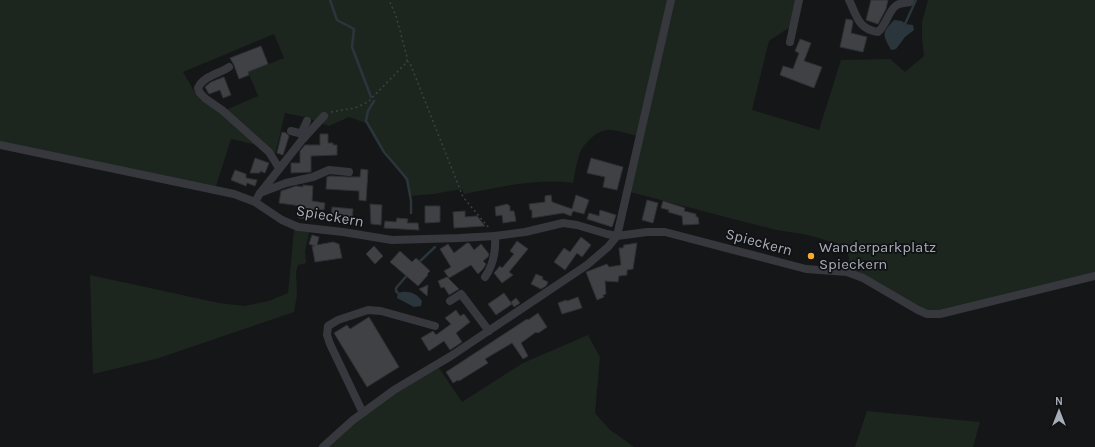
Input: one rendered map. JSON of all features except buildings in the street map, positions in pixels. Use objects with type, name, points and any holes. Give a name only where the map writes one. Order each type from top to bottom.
[{"type":"street","points":[[323,447],[345,427],[394,390],[437,365],[490,331],[587,265],[608,247],[617,236],[671,0]]},
{"type":"street","points":[[790,42],[799,0]]},
{"type":"street","points":[[849,0],[860,25],[864,28],[878,32],[881,30],[893,8],[897,4],[910,2],[910,0]]},
{"type":"street","points":[[229,67],[222,72],[200,82],[198,88],[200,93],[222,110],[265,148],[279,168]]},
{"type":"street","points":[[254,202],[303,135],[324,116]]},
{"type":"street","points":[[303,135],[307,121]]},
{"type":"street","points":[[291,131],[303,135]]},
{"type":"street","name":"Spieckern","points":[[0,145],[234,194],[254,202],[288,223],[298,227],[343,232],[392,240],[493,236],[525,232],[555,224],[568,223],[617,236],[647,232],[666,232],[806,269],[847,272],[863,278],[918,310],[933,315],[1095,276]]},
{"type":"street","points":[[260,193],[286,183],[313,177],[329,170],[349,172]]},
{"type":"street","points":[[485,276],[493,263],[495,247],[493,236]]},
{"type":"street","points":[[450,301],[462,294],[490,331]]},
{"type":"street","points":[[363,413],[330,344],[327,335],[328,326],[338,320],[368,310],[381,311],[435,326]]},
{"type":"path","points":[[389,0],[396,16],[407,61],[410,63],[418,82],[463,197],[487,225],[493,236]]},
{"type":"path","points":[[324,116],[334,111],[362,106],[368,102],[407,61]]},
{"type":"shaded area","points":[[0,0],[799,0],[790,27],[769,41],[752,110],[819,130],[841,60],[890,59],[905,72],[924,56],[922,22],[928,0],[1095,0],[1095,273],[943,310],[924,310],[847,270],[849,258],[845,247],[819,238],[776,230],[630,192],[642,137],[615,131],[606,130],[596,134],[587,142],[579,156],[573,183],[532,182],[464,194],[462,189],[410,196],[406,181],[366,123],[349,117],[329,126],[305,117],[285,113],[275,155],[257,145],[231,139],[216,186],[0,145]],"holes":[[[274,34],[284,58],[248,72],[258,96],[221,112],[194,91],[183,72]]]},
{"type":"shaded area","points":[[894,20],[913,25],[914,30],[905,37],[896,49],[891,50],[886,41],[885,31]]},
{"type":"shaded area","points":[[294,230],[309,232],[305,252],[306,263],[298,265],[296,272],[297,295],[294,312],[156,359],[93,374],[90,275],[219,303],[244,306],[269,301],[288,293]]},
{"type":"shaded area","points":[[408,292],[418,296],[422,301],[421,306],[414,307],[397,298],[398,293]]},
{"type":"shaded area","points":[[588,335],[600,357],[595,413],[609,429],[634,447],[327,447],[352,424],[393,395],[439,368],[462,402],[523,363]]},
{"type":"shaded area","points":[[867,411],[980,422],[973,447],[855,447]]},
{"type":"waterway","points":[[330,0],[337,20],[354,29],[352,47],[371,97]]},
{"type":"waterway","points":[[905,24],[916,0]]},
{"type":"waterway","points":[[374,101],[368,111],[366,121],[384,152],[407,179],[411,201],[411,213]]},
{"type":"waterway","points":[[417,264],[435,247]]},
{"type":"waterway","points":[[398,293],[396,288],[409,273]]},
{"type":"place","name":"Wanderparkplatz Spieckern","points":[[811,256]]}]
